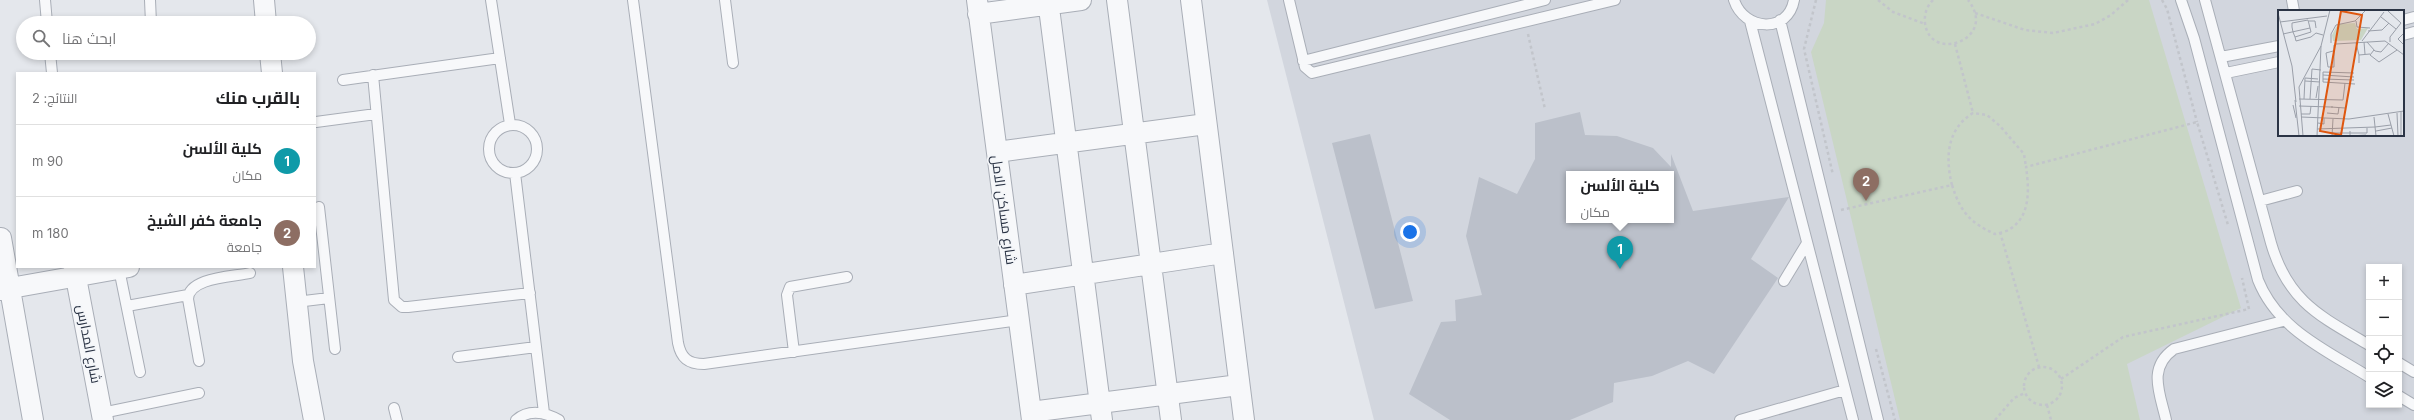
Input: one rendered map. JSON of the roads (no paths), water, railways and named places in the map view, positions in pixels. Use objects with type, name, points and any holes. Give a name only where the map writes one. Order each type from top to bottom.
[{"type":"street","points":[[264,0],[265,16]]},
{"type":"street","points":[[977,7],[1081,0]]},
{"type":"street","points":[[1117,0],[1171,420]]},
{"type":"street","points":[[1190,0],[1244,420]]},
{"type":"street","points":[[1049,2],[1101,412]]},
{"type":"street","name":"شارع مساكن الامل","points":[[977,7],[1031,416]]},
{"type":"street","points":[[271,60],[272,72]]},
{"type":"street","points":[[997,152],[1206,124]]},
{"type":"street","points":[[6,238],[5,289],[33,420]]},
{"type":"street","points":[[1014,285],[1223,253]]},
{"type":"street","points":[[5,289],[75,272],[124,268]]},
{"type":"street","points":[[293,268],[303,361],[314,420]]},
{"type":"street","name":"شارع المدارس","points":[[75,272],[103,416]]},
{"type":"street","points":[[1031,416],[1101,412],[1168,394],[1239,385]]},
{"type":"lane","points":[[45,0],[46,16]]},
{"type":"lane","points":[[150,0],[151,16]]},
{"type":"lane","points":[[491,0],[510,124]]},
{"type":"lane","points":[[633,0],[680,352],[686,360],[694,364],[704,364],[1019,320]]},
{"type":"lane","points":[[725,0],[733,63]]},
{"type":"lane","points":[[1289,0],[1303,61],[1308,71],[1318,73],[1614,0]]},
{"type":"lane","points":[[1303,61],[1545,0]]},
{"type":"lane","points":[[1734,0],[1737,9],[1750,21],[1765,25],[1780,20],[1788,13],[1794,0]]},
{"type":"lane","points":[[2181,0],[2194,38],[2258,280],[2264,295],[2283,321],[2366,375]]},
{"type":"lane","points":[[2205,0],[2260,201],[2282,273],[2294,293],[2311,309],[2366,343]]},
{"type":"lane","points":[[2292,0],[2294,10]]},
{"type":"lane","points":[[2404,20],[2414,17]]},
{"type":"lane","points":[[1780,20],[1878,420]]},
{"type":"lane","points":[[1750,21],[1853,420]]},
{"type":"lane","points":[[2404,35],[2414,32]]},
{"type":"lane","points":[[2221,57],[2278,46]]},
{"type":"lane","points":[[343,80],[500,58]]},
{"type":"lane","points":[[51,60],[52,72]]},
{"type":"lane","points":[[2226,73],[2278,62]]},
{"type":"lane","points":[[373,75],[392,295],[397,304],[408,307],[530,293]]},
{"type":"lane","points":[[316,122],[376,114]]},
{"type":"lane","points":[[510,124],[518,125],[531,132],[537,146],[534,161],[523,172],[515,174],[500,170],[490,159],[488,151],[491,137],[502,126],[510,124]]},
{"type":"lane","points":[[515,174],[544,413]]},
{"type":"lane","points":[[2260,201],[2297,191]]},
{"type":"lane","points":[[319,207],[335,349]]},
{"type":"lane","points":[[1784,281],[1807,243]]},
{"type":"lane","points":[[124,268],[127,306],[140,372]]},
{"type":"lane","points":[[127,306],[188,295],[199,283],[250,274]]},
{"type":"lane","points":[[794,352],[787,295],[790,287],[847,277]]},
{"type":"lane","points":[[188,295],[198,361]]},
{"type":"lane","points":[[296,302],[329,298]]},
{"type":"lane","points":[[2166,420],[2157,374],[2159,364],[2165,355],[2174,349],[2283,321]]},
{"type":"lane","points":[[458,357],[536,347]]},
{"type":"lane","points":[[2402,365],[2414,372]]},
{"type":"lane","points":[[1740,420],[1845,390]]},
{"type":"lane","points":[[103,416],[199,393]]},
{"type":"lane","points":[[2402,398],[2414,405]]},
{"type":"lane","points":[[394,408],[397,420]]},
{"type":"lane","points":[[516,420],[526,414],[544,413],[559,420]]},
{"type":"place","name":"جامعة كفر الشيخ","points":[[1866,201]]},
{"type":"place","name":"كلية الألسن","points":[[1620,269]]}]
